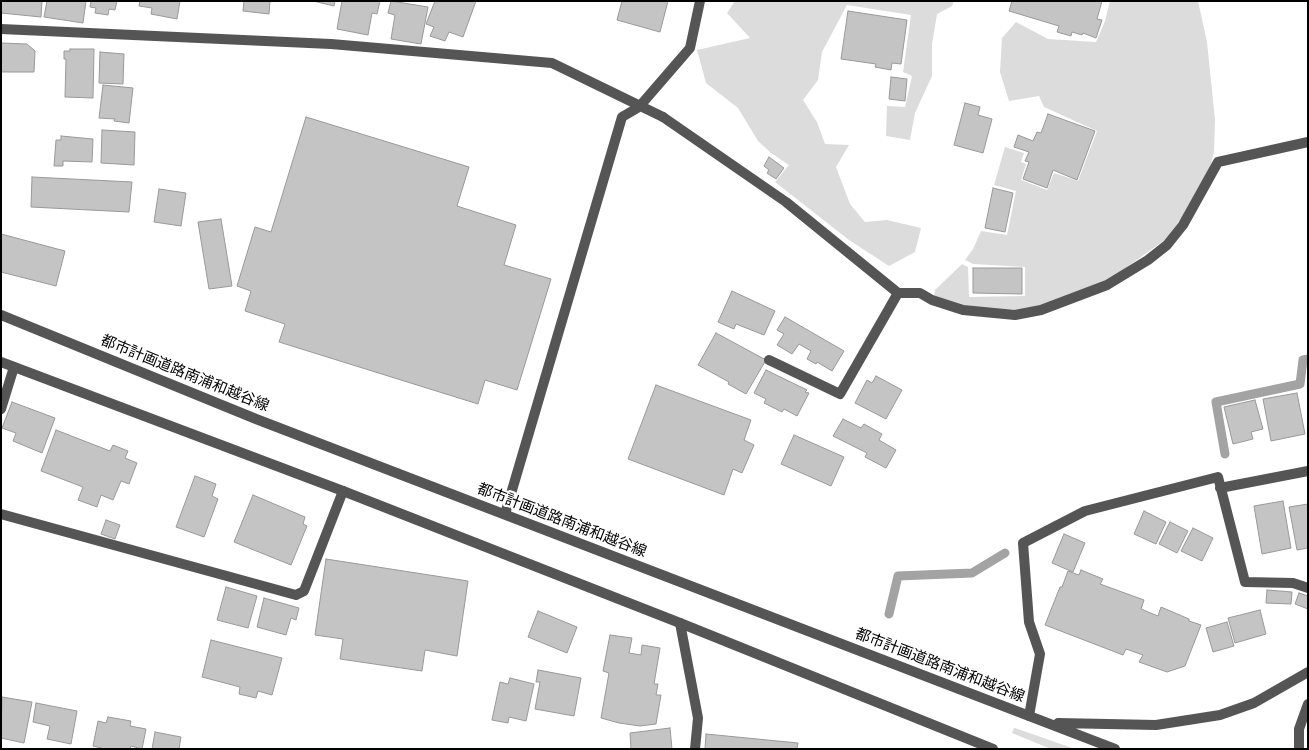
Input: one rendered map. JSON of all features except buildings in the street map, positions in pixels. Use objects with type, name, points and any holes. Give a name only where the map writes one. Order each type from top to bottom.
[{"type":"street","points":[[505,514],[622,117],[639,107],[690,48],[700,1]]},
{"type":"street","points":[[1,29],[331,44],[552,63],[639,107],[664,117],[786,202],[898,294],[920,293],[932,300],[963,310],[1015,315],[1041,310],[1107,285],[1148,260],[1167,245],[1183,225],[1218,162],[1308,142]]},
{"type":"street","points":[[769,360],[840,394],[898,294]]},
{"type":"street","name":"都市計画道路南浦和越谷線","points":[[1,315],[256,419],[1115,749]]},
{"type":"street","points":[[1,362],[342,491],[680,623],[993,749]]},
{"type":"street","points":[[1,409],[14,367]]},
{"type":"street","points":[[1220,488],[1308,471]]},
{"type":"street","points":[[1029,716],[1040,654],[1029,622],[1024,543],[1085,511],[1218,477],[1245,582],[1293,583],[1308,588]]},
{"type":"street","points":[[1,514],[296,596],[304,591],[342,491]]},
{"type":"street","points":[[680,623],[698,718],[695,749]]},
{"type":"street","points":[[1049,723],[1156,725],[1220,715],[1254,703],[1308,672]]},
{"type":"street","points":[[1299,749],[1298,729],[1308,704]]},
{"type":"shaded area","points":[[735,1],[954,1],[952,6],[937,14],[932,44],[932,76],[915,113],[910,140],[886,136],[887,106],[905,107],[912,76],[903,72],[911,15],[847,5],[822,52],[818,80],[803,100],[817,122],[825,144],[849,145],[836,167],[850,204],[865,222],[887,220],[921,228],[915,252],[889,266],[849,240],[775,182],[789,165],[771,153],[758,141],[738,108],[706,83],[697,50],[750,38],[727,13]]},
{"type":"shaded area","points":[[1110,1],[1198,1],[1207,42],[1215,120],[1214,152],[1209,171],[1189,208],[1166,239],[1106,282],[1038,307],[1017,310],[965,307],[934,296],[935,290],[962,264],[968,267],[969,297],[1025,296],[1025,267],[973,264],[965,260],[973,249],[981,231],[1007,235],[1016,191],[994,185],[1005,147],[1024,153],[1021,162],[1026,164],[1021,180],[1047,190],[1054,173],[1078,181],[1097,131],[1044,107],[1039,96],[1009,101],[1000,72],[1002,38],[1016,22],[1048,39],[1096,42],[1105,21]]},
{"type":"shaded area","points":[[1014,728],[1075,749],[1051,749],[1012,733]]},
{"type":"waterway","points":[[1225,454],[1216,402],[1300,384],[1303,360],[1308,359]]},
{"type":"waterway","points":[[889,614],[898,576],[972,573],[1005,553]]}]
